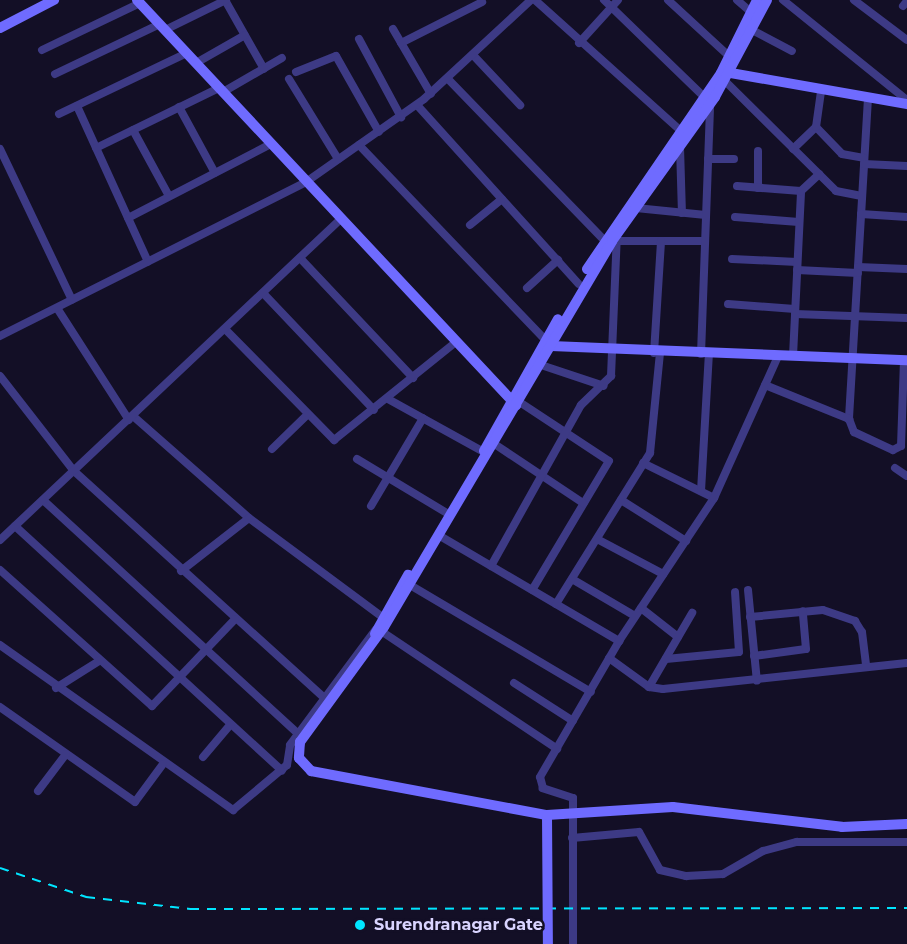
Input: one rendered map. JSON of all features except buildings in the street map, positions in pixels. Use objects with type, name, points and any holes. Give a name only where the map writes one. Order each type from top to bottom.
[{"type":"main road","points":[[0,28],[54,0]]},
{"type":"main road","points":[[725,76],[730,57],[757,0]]},
{"type":"main road","points":[[767,0],[725,76],[681,131],[604,240],[496,445],[410,585],[299,738],[299,758],[311,771],[547,815],[673,807],[842,827],[907,824]]},
{"type":"main road","points":[[139,2],[456,342],[517,404]]},
{"type":"main road","points":[[725,76],[821,92],[907,102]]},
{"type":"main road","points":[[377,631],[381,616],[483,452],[541,365],[548,343],[636,208],[680,147],[707,100]]},
{"type":"main road","points":[[548,343],[611,352],[905,360]]},
{"type":"main road","points":[[547,815],[548,944]]},
{"type":"street","points":[[55,74],[226,0],[264,69]]},
{"type":"street","points":[[0,336],[306,182],[431,94],[531,0]]},
{"type":"street","points":[[535,0],[579,43],[681,131]]},
{"type":"street","points":[[604,0],[707,100],[708,159],[701,491]]},
{"type":"street","points":[[579,43],[618,0]]},
{"type":"street","points":[[668,0],[730,57]]},
{"type":"street","points":[[737,0],[751,12]]},
{"type":"street","points":[[783,0],[907,102]]},
{"type":"street","points":[[854,0],[907,40]]},
{"type":"street","points":[[42,51],[139,2]]},
{"type":"street","points":[[401,43],[482,2]]},
{"type":"street","points":[[393,29],[431,94]]},
{"type":"street","points":[[752,30],[792,51]]},
{"type":"street","points":[[196,63],[245,36]]},
{"type":"street","points":[[359,39],[401,117]]},
{"type":"street","points":[[59,114],[187,53]]},
{"type":"street","points":[[473,55],[520,105]]},
{"type":"street","points":[[296,72],[336,56],[379,132]]},
{"type":"street","points":[[96,148],[179,107],[221,90],[282,58]]},
{"type":"street","points":[[725,76],[793,149],[839,194],[862,196]]},
{"type":"street","points":[[289,79],[338,159]]},
{"type":"street","points":[[448,79],[604,240]]},
{"type":"street","points":[[793,149],[816,127],[821,92]]},
{"type":"street","points":[[868,98],[849,419],[854,432],[893,450],[901,446],[904,438],[905,360]]},
{"type":"street","points":[[417,105],[579,284]]},
{"type":"street","points":[[77,106],[148,262]]},
{"type":"street","points":[[179,107],[215,172]]},
{"type":"street","points":[[816,127],[842,154],[864,161],[907,166]]},
{"type":"street","points":[[132,130],[169,196]]},
{"type":"street","points":[[128,218],[271,144]]},
{"type":"street","points":[[359,145],[548,343]]},
{"type":"street","points":[[680,147],[682,213]]},
{"type":"street","points":[[0,151],[72,300]]},
{"type":"street","points":[[758,151],[758,188]]},
{"type":"street","points":[[708,159],[734,159]]},
{"type":"street","points":[[737,186],[801,190],[819,174]]},
{"type":"street","points":[[793,356],[801,190]]},
{"type":"street","points":[[470,225],[502,199]]},
{"type":"street","points":[[636,208],[706,215]]},
{"type":"street","points":[[861,214],[907,217]]},
{"type":"street","points":[[735,218],[799,222]]},
{"type":"street","points":[[2,535],[15,526],[131,418],[341,219]]},
{"type":"street","points":[[491,566],[585,399],[604,386],[611,376],[617,237],[661,241],[705,241]]},
{"type":"street","points":[[556,604],[644,463],[653,440],[661,241]]},
{"type":"street","points":[[300,258],[413,378]]},
{"type":"street","points":[[732,259],[858,270],[907,268]]},
{"type":"street","points":[[527,288],[558,260]]},
{"type":"street","points":[[263,293],[374,410]]},
{"type":"street","points":[[728,304],[855,316],[907,318]]},
{"type":"street","points":[[57,308],[131,418],[249,518],[381,616]]},
{"type":"street","points":[[225,329],[334,440],[388,399],[456,342]]},
{"type":"street","points":[[573,944],[573,798],[546,789],[539,781],[619,641],[714,498],[778,356]]},
{"type":"street","points":[[541,365],[604,386]]},
{"type":"street","points":[[0,376],[74,471],[181,571],[324,698]]},
{"type":"street","points":[[765,385],[849,419]]},
{"type":"street","points":[[388,399],[483,452]]},
{"type":"street","points":[[517,404],[567,432],[609,461],[532,590]]},
{"type":"street","points":[[272,449],[307,415]]},
{"type":"street","points":[[371,506],[423,418]]},
{"type":"street","points":[[496,445],[583,503]]},
{"type":"street","points":[[357,459],[447,513]]},
{"type":"street","points":[[644,463],[714,498]]},
{"type":"street","points":[[895,468],[907,476]]},
{"type":"street","points":[[43,500],[207,647],[299,738]]},
{"type":"street","points":[[621,500],[686,541]]},
{"type":"street","points":[[181,571],[249,518]]},
{"type":"street","points":[[15,526],[282,771]]},
{"type":"street","points":[[440,536],[619,641]]},
{"type":"street","points":[[597,539],[663,574]]},
{"type":"street","points":[[0,570],[99,661],[152,706],[235,619]]},
{"type":"street","points":[[572,579],[636,616]]},
{"type":"street","points":[[410,585],[591,692]]},
{"type":"street","points":[[748,590],[757,681]]},
{"type":"street","points":[[666,658],[739,652],[735,592]]},
{"type":"street","points":[[641,608],[678,638]]},
{"type":"street","points":[[750,617],[824,610],[858,624],[866,667]]},
{"type":"street","points":[[754,656],[806,649],[803,611]]},
{"type":"street","points":[[649,687],[693,613]]},
{"type":"street","points":[[0,645],[163,764],[233,810],[282,771],[324,698],[377,631],[557,749]]},
{"type":"street","points":[[609,658],[649,687],[757,681],[907,663]]},
{"type":"street","points":[[56,688],[99,661]]},
{"type":"street","points":[[514,683],[573,721]]},
{"type":"street","points":[[0,706],[135,802],[163,764]]},
{"type":"street","points":[[203,757],[230,725]]},
{"type":"street","points":[[38,791],[66,754]]},
{"type":"street","points":[[572,838],[639,832],[660,870],[686,876],[731,872],[763,850],[797,842],[907,842]]},
{"type":"railway","points":[[0,868],[86,897],[190,909],[907,908]]},
{"type":"place","name":"Surendranagar Gate","points":[[360,925]]}]
